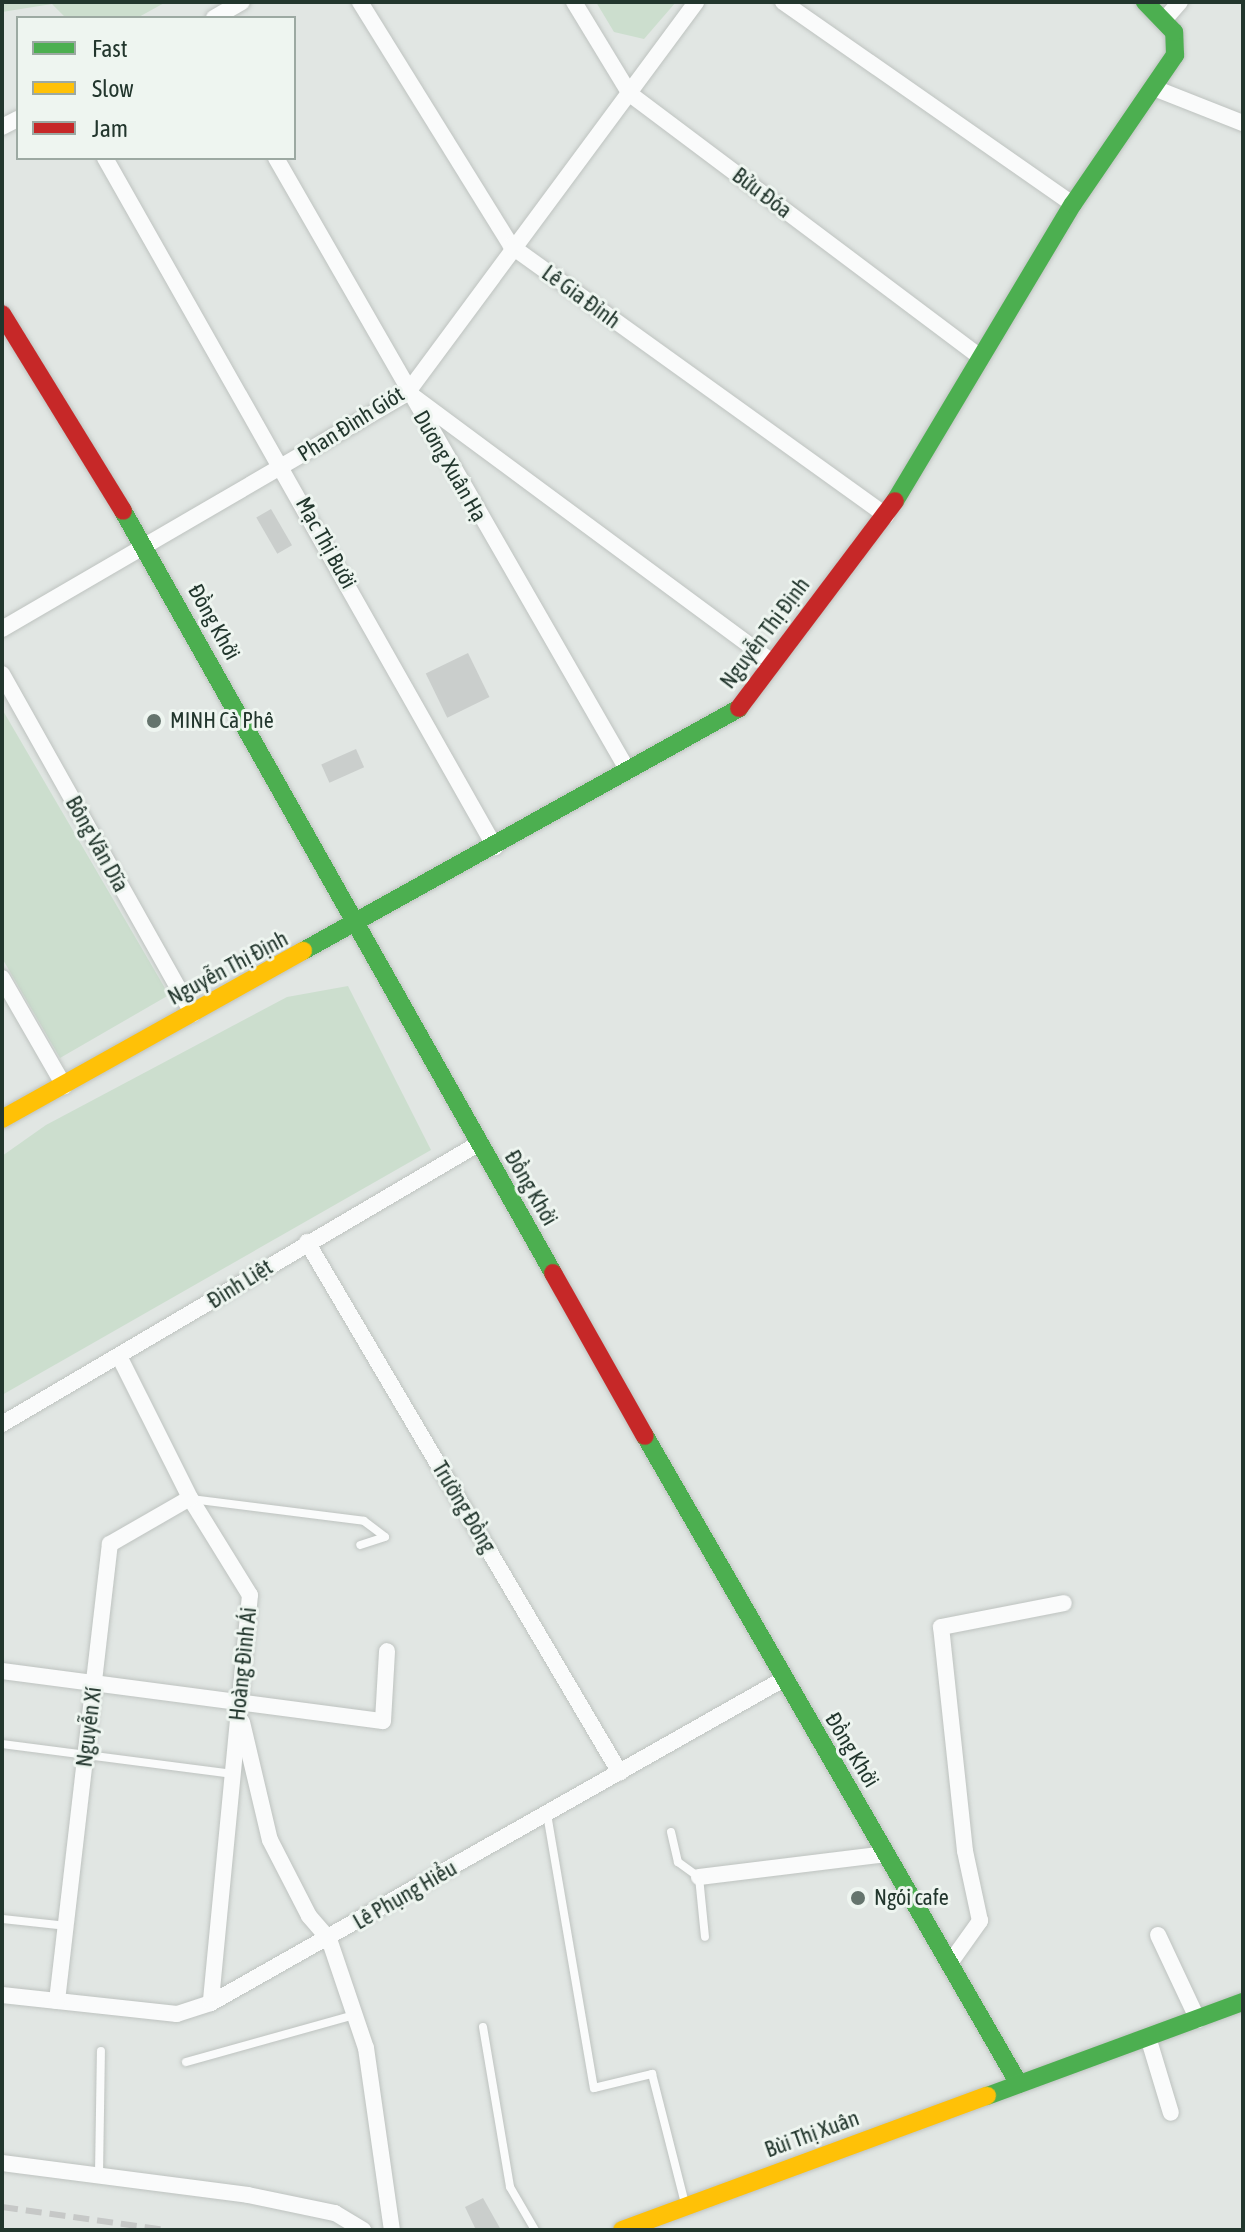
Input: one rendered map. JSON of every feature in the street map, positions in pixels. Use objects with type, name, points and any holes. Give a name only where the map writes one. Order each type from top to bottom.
[{"type":"street","points":[[218,16],[242,2]]},
{"type":"street","name":"Lê Gia Đỉnh","points":[[360,2],[511,246],[886,515]]},
{"type":"street","name":"Bửu Đóa","points":[[574,2],[630,94],[979,356]]},
{"type":"street","name":"Phan Đình Giót","points":[[2,629],[407,393],[511,246],[630,94],[696,2]]},
{"type":"street","points":[[783,2],[1073,204]]},
{"type":"street","points":[[1145,2],[1165,19],[1180,2]]},
{"type":"street","name":"Nguyễn Thị Định","points":[[2,1119],[355,927],[740,708],[886,515],[1073,204],[1154,88],[1178,43],[1165,19]]},
{"type":"street","points":[[1154,88],[1243,123]]},
{"type":"street","name":"Mạc Thị Bưởi","points":[[106,160],[283,466],[495,847]]},
{"type":"street","name":"Dương Xuân Hạ","points":[[277,160],[407,393],[628,771]]},
{"type":"street","name":"Đồng Khởi","points":[[2,314],[145,547],[355,927],[782,1680],[887,1854],[1019,2084]]},
{"type":"street","points":[[407,393],[773,663]]},
{"type":"street","name":"Bông Văn Dĩa","points":[[2,674],[193,1014]]},
{"type":"street","points":[[2,978],[64,1086]]},
{"type":"street","name":"Đinh Liệt","points":[[2,1424],[120,1358],[307,1242],[478,1144]]},
{"type":"street","name":"Trường Đồng","points":[[307,1242],[620,1773]]},
{"type":"street","name":"Hoàng Đình Ái","points":[[120,1358],[190,1498],[250,1595],[237,1701],[234,1774],[211,2003]]},
{"type":"street","name":"Nguyễn Xí","points":[[57,2001],[110,1544],[190,1498]]},
{"type":"street","points":[[950,1963],[980,1921],[965,1851],[941,1627],[1064,1603]]},
{"type":"street","points":[[2,1671],[383,1721],[387,1651]]},
{"type":"street","name":"Lê Phụng Hiểu","points":[[2,1995],[177,2014],[211,2003],[782,1680]]},
{"type":"street","points":[[237,1701],[270,1840],[309,1916],[329,1939],[366,2048],[392,2230]]},
{"type":"street","points":[[699,1877],[887,1854]]},
{"type":"street","points":[[1158,1935],[1198,2020]]},
{"type":"street","name":"Bùi Thị Xuân","points":[[622,2230],[1243,2002]]},
{"type":"street","points":[[1148,2037],[1171,2113]]},
{"type":"street","points":[[2,2163],[99,2174],[306,2207],[335,2213],[363,2230]]},
{"type":"lane","points":[[190,1498],[364,1521],[385,1537],[360,1545]]},
{"type":"lane","points":[[2,1744],[234,1774]]},
{"type":"lane","points":[[547,1813],[594,2088],[652,2074],[685,2206]]},
{"type":"lane","points":[[671,1832],[678,1862],[699,1877],[705,1937]]},
{"type":"lane","points":[[2,1919],[66,1926]]},
{"type":"lane","points":[[186,2062],[354,2015]]},
{"type":"lane","points":[[483,2027],[510,2187],[535,2230]]},
{"type":"lane","points":[[99,2174],[101,2051]]},
{"type":"green space","points":[[2,2],[166,2],[141,16],[64,16],[52,4],[2,12]]},
{"type":"green space","points":[[596,2],[676,2],[644,39],[614,32]]},
{"type":"green space","points":[[2,709],[169,995],[60,1058],[2,958]]},
{"type":"green space","points":[[348,986],[431,1150],[2,1395],[2,1156],[46,1125],[287,997]]},
{"type":"building","points":[[271,509],[292,545],[277,554],[256,518]]},
{"type":"building","points":[[468,653],[489,697],[447,718],[426,674]]},
{"type":"building","points":[[356,749],[364,767],[329,783],[321,764]]},
{"type":"building","points":[[483,2198],[501,2230],[476,2230],[465,2207]]},
{"type":"railway","points":[[2,2207],[165,2230]]},
{"type":"traffic: fast","points":[[895,501],[1073,204],[1175,55],[1174,32],[1145,2]]},
{"type":"traffic: fast","points":[[123,511],[553,1273]]},
{"type":"traffic: fast","points":[[303,951],[739,708]]},
{"type":"traffic: fast","points":[[645,1436],[1019,2084]]},
{"type":"traffic: fast","points":[[987,2096],[1243,2002]]},
{"type":"traffic: slow","points":[[2,1119],[303,951]]},
{"type":"traffic: slow","points":[[622,2230],[987,2096]]},
{"type":"traffic: jam","points":[[2,314],[123,511]]},
{"type":"traffic: jam","points":[[739,708],[895,501]]},
{"type":"traffic: jam","points":[[553,1273],[645,1436]]},
{"type":"place","name":"MINH Cà Phê","points":[[154,721]]},
{"type":"place","name":"Ngói cafe","points":[[858,1898]]}]
